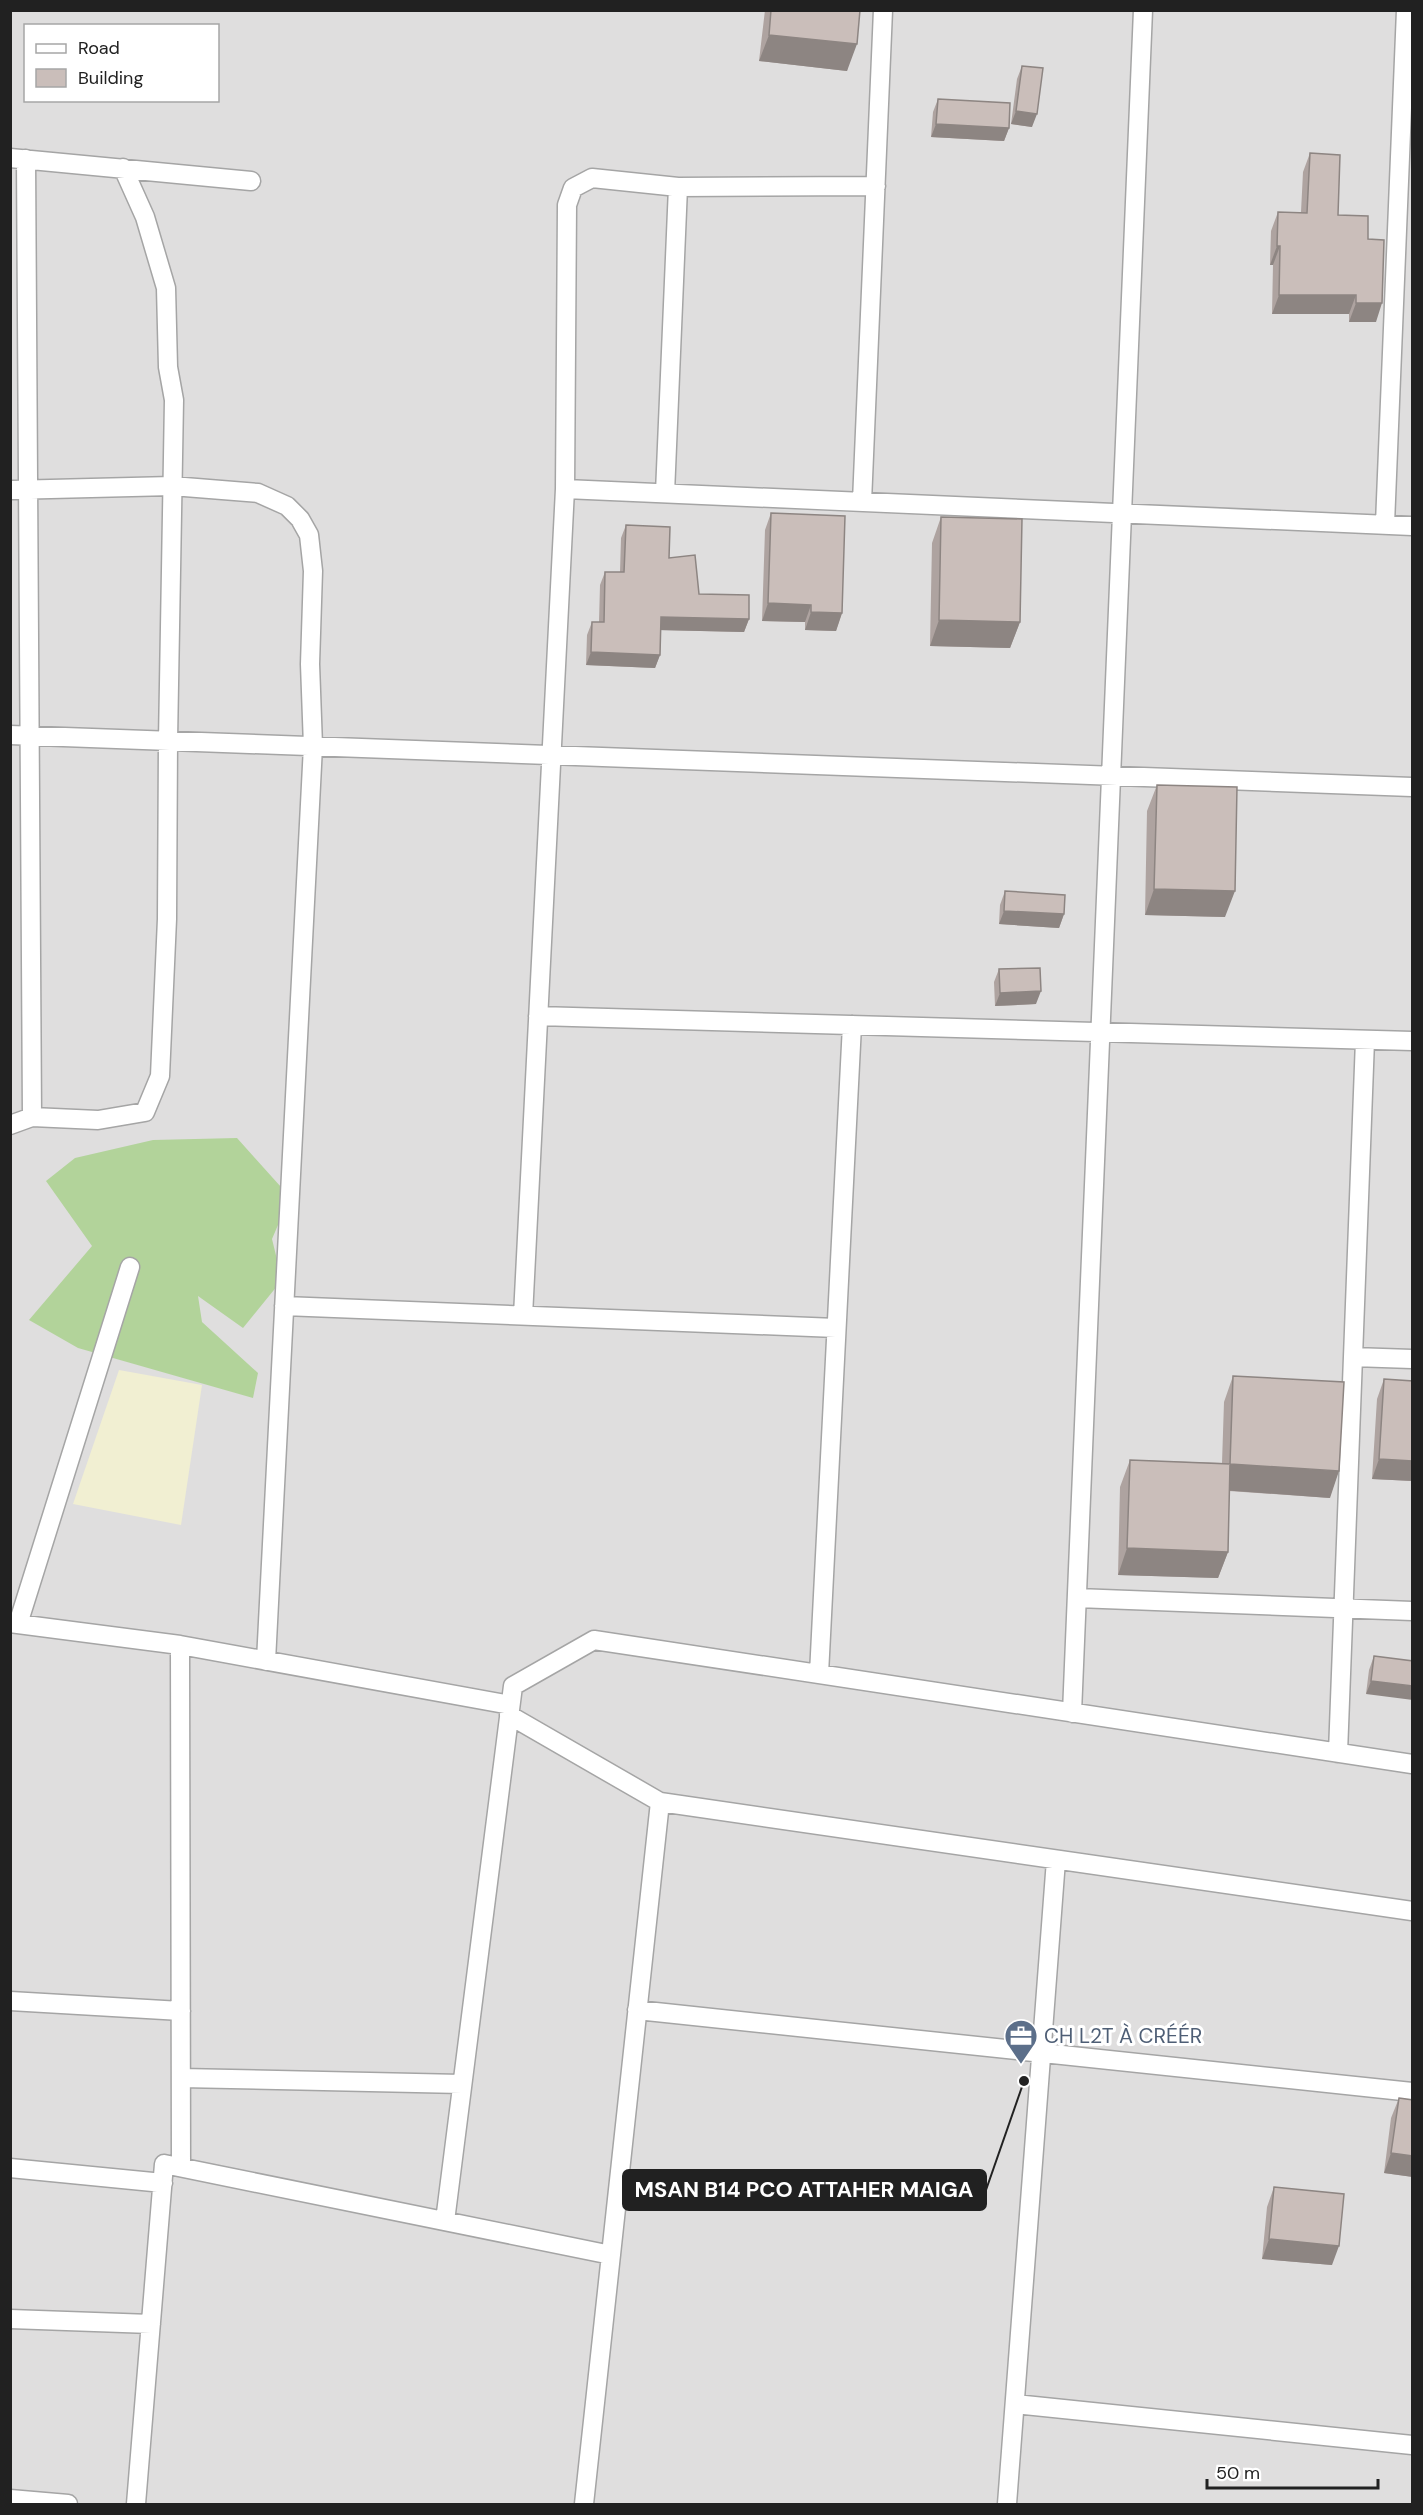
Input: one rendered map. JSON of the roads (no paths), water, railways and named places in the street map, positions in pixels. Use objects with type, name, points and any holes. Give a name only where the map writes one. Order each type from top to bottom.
[{"type":"street","points":[[862,502],[883,10]]},
{"type":"street","points":[[1072,1713],[1143,10]]},
{"type":"street","points":[[1385,524],[1405,215],[1406,10]]},
{"type":"street","points":[[32,1117],[30,736],[20,490],[18,159],[251,181]]},
{"type":"street","points":[[10,1125],[32,1117],[98,1120],[145,1112],[159,1076],[168,919],[168,741],[174,400],[168,367],[166,288],[145,217],[123,168]]},
{"type":"street","points":[[523,1316],[565,489],[567,205],[573,188],[591,178],[678,187],[876,186]]},
{"type":"street","points":[[665,493],[678,187]]},
{"type":"street","points":[[20,490],[172,486],[258,493],[287,506],[300,519],[309,535],[313,571],[310,664],[313,746],[266,1661]]},
{"type":"street","points":[[565,489],[1413,526]]},
{"type":"street","points":[[10,735],[1413,787]]},
{"type":"street","points":[[538,1016],[1413,1041]]},
{"type":"street","points":[[819,1674],[852,1025]]},
{"type":"street","points":[[1338,1753],[1365,1040]]},
{"type":"street","points":[[130,1267],[14,1624],[180,1645],[510,1710],[660,1802],[1413,1911]]},
{"type":"street","points":[[284,1306],[836,1328]]},
{"type":"street","points":[[1353,1357],[1413,1359]]},
{"type":"street","points":[[1077,1598],[1413,1611]]},
{"type":"street","points":[[445,2221],[513,1686],[594,1640],[1413,1764]]},
{"type":"street","points":[[180,1645],[181,2167]]},
{"type":"street","points":[[584,2505],[660,1802]]},
{"type":"street","points":[[1007,2505],[1056,1860]]},
{"type":"street","points":[[10,2001],[181,2011]]},
{"type":"street","points":[[637,2010],[1413,2092]]},
{"type":"street","points":[[181,2078],[462,2084]]},
{"type":"street","points":[[136,2505],[164,2164],[611,2254]]},
{"type":"street","points":[[10,2168],[105,2179],[163,2182]]},
{"type":"street","points":[[10,2319],[151,2324]]},
{"type":"street","points":[[1015,2404],[1413,2445]]},
{"type":"street","points":[[10,2499],[68,2505]]},
{"type":"place","name":"CH L2T À CRÉÉR","points":[[1021,2065]]},
{"type":"place","name":"MSAN B14 PCO ATTAHER MAIGA","points":[[1024,2081]]}]
